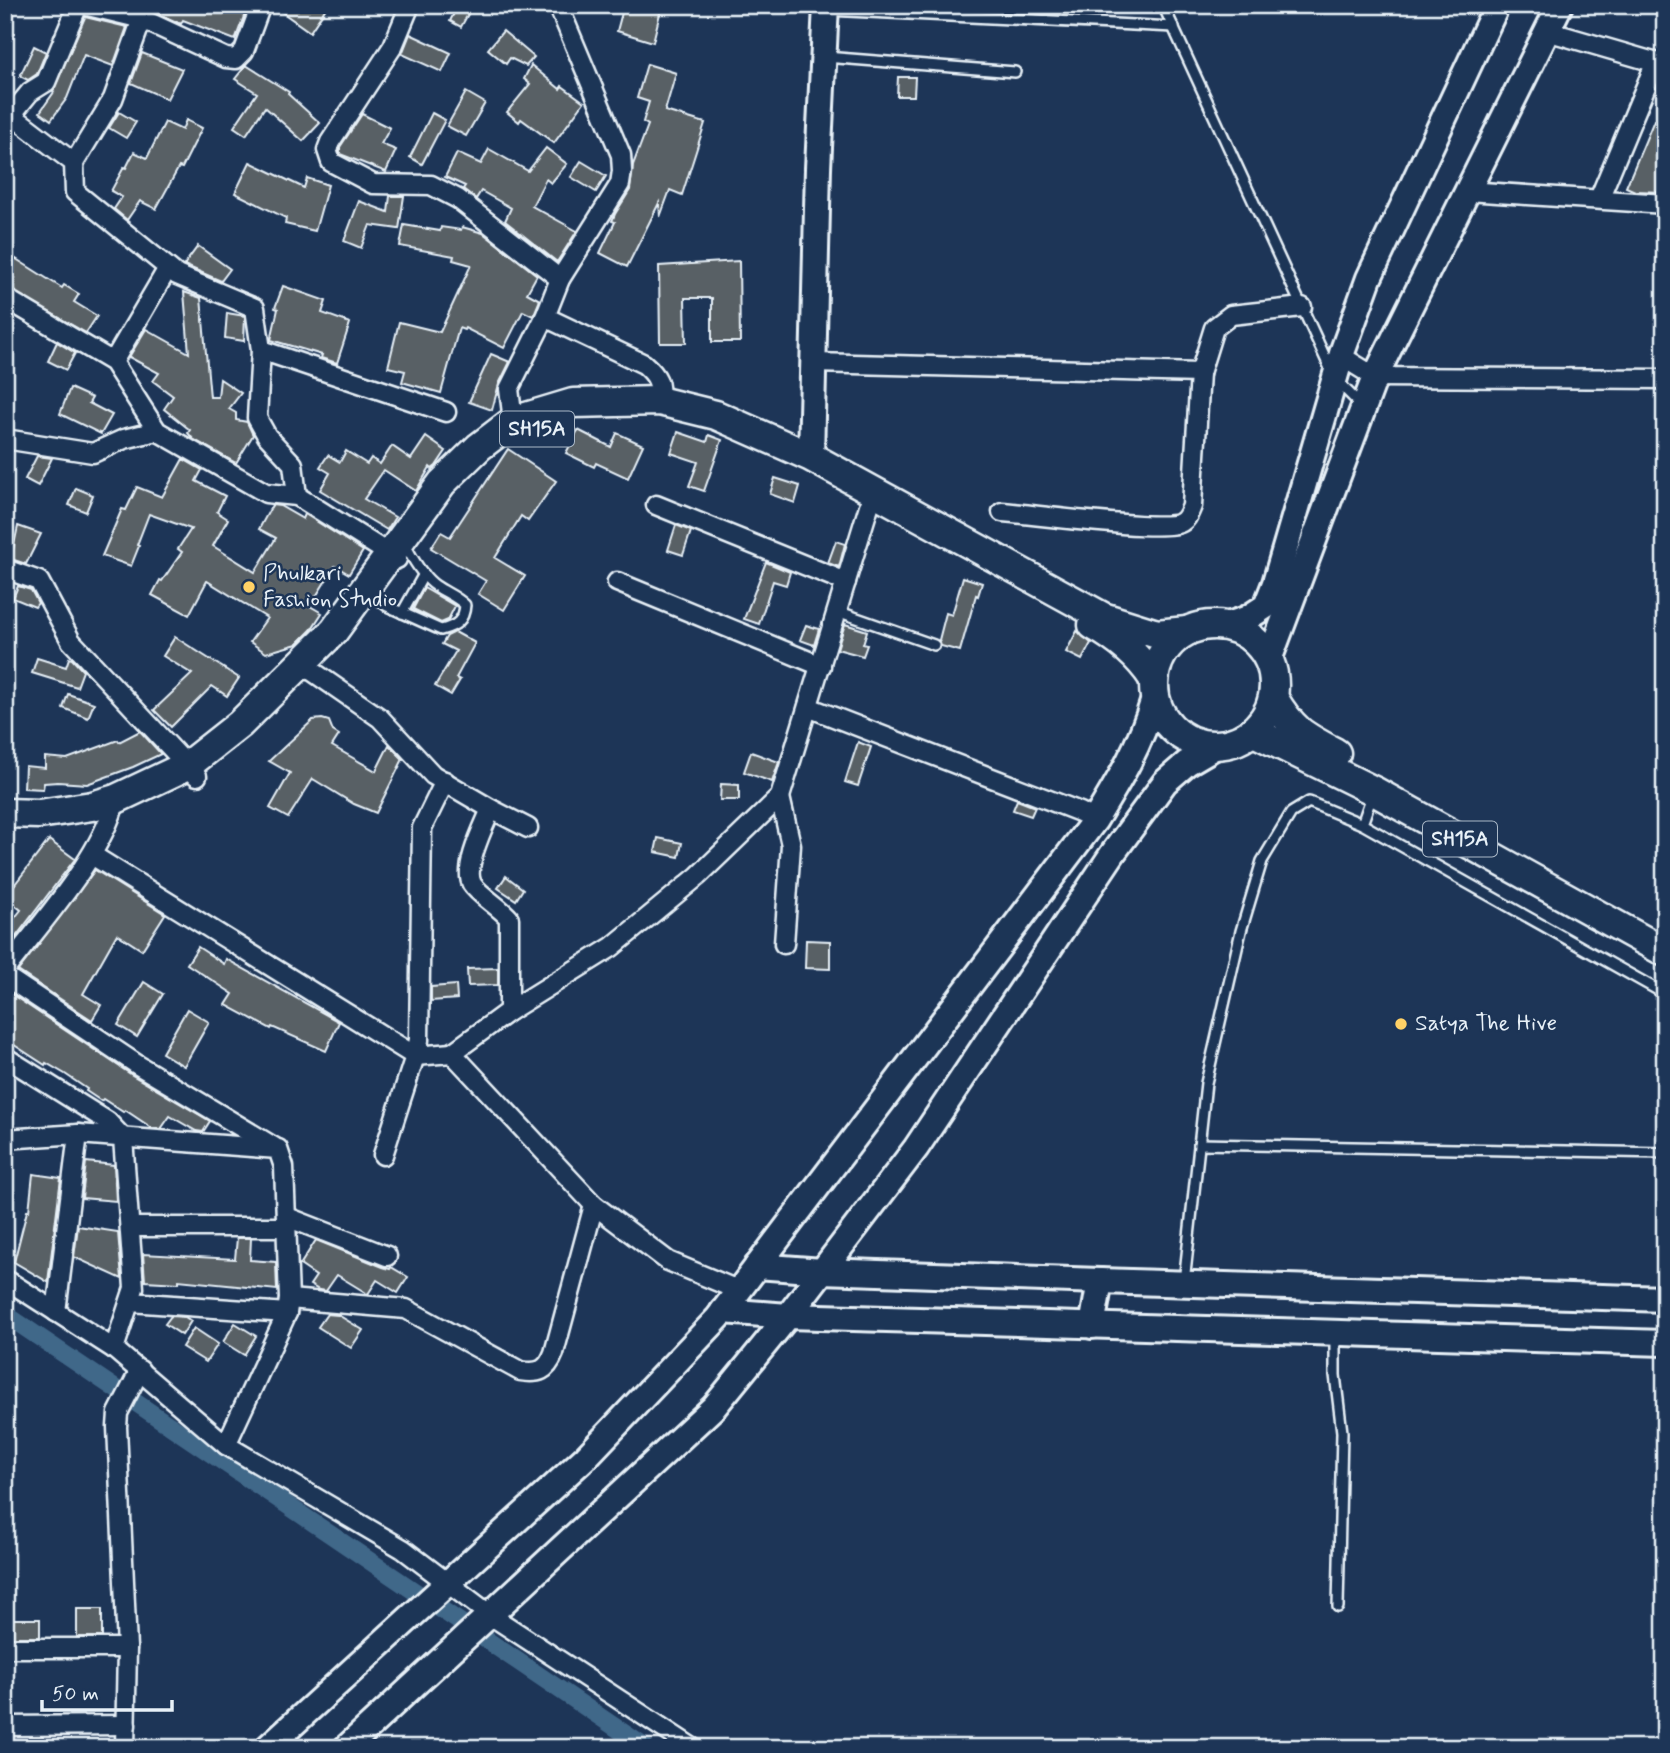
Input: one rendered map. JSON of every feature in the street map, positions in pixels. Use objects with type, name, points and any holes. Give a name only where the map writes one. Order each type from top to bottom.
[{"type":"main road","name":"SH15A","points":[[5,824],[63,823],[163,795],[252,731],[307,668],[334,631],[470,474],[519,428],[573,403],[659,401],[716,415],[811,457],[1127,647],[1144,664],[1154,689]]},
{"type":"main road","name":"SH15A","points":[[519,428],[585,413],[617,410],[675,416],[752,445],[869,506],[952,542],[1103,617],[1157,634],[1186,631]]},
{"type":"main road","name":"SH15A","points":[[307,668],[341,640],[374,596],[399,555]]},
{"type":"main road","points":[[1205,625],[1225,626],[1243,632],[1259,644],[1269,660],[1275,680],[1273,699],[1266,717],[1254,732],[1237,742],[1216,746],[1195,744],[1177,734],[1162,718],[1154,689],[1159,658],[1171,643],[1186,631],[1205,625]]},
{"type":"main road","name":"SH15A","points":[[1273,699],[1300,733],[1665,930]]},
{"type":"main road","name":"SH15A","points":[[1254,732],[1374,792],[1665,952]]},
{"type":"main road","name":"SH15A","points":[[5,813],[39,814],[114,807]]},
{"type":"street","points":[[74,163],[7,115],[30,92],[46,82],[78,5]]},
{"type":"street","points":[[84,5],[142,19],[226,58],[236,59],[244,51],[261,5]]},
{"type":"street","points":[[410,5],[393,46],[330,142],[327,150],[331,162],[373,184],[431,185],[458,199],[560,279]]},
{"type":"street","points":[[519,428],[509,389],[545,317],[560,279],[620,184],[622,171],[621,155],[558,5]]},
{"type":"street","points":[[1225,626],[1246,619],[1266,606],[1338,367],[1369,278],[1497,5]]},
{"type":"street","points":[[1269,660],[1362,406],[1560,5]]},
{"type":"street","points":[[811,457],[818,168],[826,7]]},
{"type":"street","points":[[142,19],[113,99],[74,163],[75,192],[177,275],[255,308],[261,350],[257,418],[267,436],[293,464],[297,496]]},
{"type":"street","points":[[1547,31],[1660,64],[1599,200]]},
{"type":"street","points":[[1467,191],[1665,204]]},
{"type":"street","points":[[113,362],[168,268]]},
{"type":"street","points":[[5,298],[113,362],[157,431],[266,493],[297,496],[399,555]]},
{"type":"street","points":[[1002,512],[1133,524],[1171,526],[1182,522],[1192,506],[1200,373],[1214,328],[1231,315],[1302,307]]},
{"type":"street","points":[[545,317],[644,364],[655,373],[660,384],[659,401]]},
{"type":"street","points":[[261,350],[446,412]]},
{"type":"street","points":[[814,363],[1200,373]]},
{"type":"street","points":[[1338,367],[1375,377],[1665,379]]},
{"type":"street","points":[[5,439],[93,453],[124,439],[157,431]]},
{"type":"street","points":[[656,505],[846,582]]},
{"type":"street","points":[[92,855],[415,1056],[452,1053],[509,1012],[612,947],[698,876],[780,797],[869,506]]},
{"type":"street","points":[[5,569],[39,581],[71,641],[193,771]]},
{"type":"street","points":[[617,582],[821,666]]},
{"type":"street","points":[[307,668],[380,718],[433,775],[528,828]]},
{"type":"street","points":[[267,1748],[586,1457],[723,1311],[1095,820],[1130,762],[1145,729],[1154,689]]},
{"type":"street","points":[[808,708],[1095,820]]},
{"type":"street","points":[[346,1748],[714,1407],[788,1316],[916,1148],[1113,853],[1165,782],[1187,763],[1216,746]]},
{"type":"street","points":[[383,1155],[419,1040],[422,828],[445,781]]},
{"type":"street","points":[[780,797],[791,845],[784,944]]},
{"type":"street","points":[[5,970],[92,855],[114,807]]},
{"type":"street","points":[[491,809],[474,851],[470,875],[472,884],[509,918],[509,1012]]},
{"type":"street","points":[[5,976],[138,1065],[278,1149],[285,1167],[288,1306],[226,1445]]},
{"type":"street","points":[[452,1053],[594,1205],[668,1261],[740,1290]]},
{"type":"street","points":[[5,1057],[107,1121],[123,1138],[135,1288],[114,1349]]},
{"type":"street","points":[[5,1139],[78,1133],[278,1149]]},
{"type":"street","points":[[56,1312],[78,1133]]},
{"type":"street","points":[[130,1302],[406,1309],[520,1371],[536,1373],[548,1367],[554,1353],[594,1205]]},
{"type":"street","points":[[131,1227],[287,1222],[387,1256]]},
{"type":"street","points":[[757,1266],[822,1271],[1665,1299]]},
{"type":"street","points":[[5,1279],[114,1349],[135,1378],[226,1445],[403,1549],[485,1619],[693,1748]]},
{"type":"street","points":[[1092,1326],[1100,1281]]},
{"type":"street","points":[[723,1311],[788,1316],[1665,1343]]},
{"type":"street","points":[[125,1748],[127,1648],[118,1413],[135,1378]]},
{"type":"street","points":[[5,1648],[127,1648]]},
{"type":"street","points":[[5,1726],[126,1725]]},
{"type":"lane","points":[[1163,5],[1302,307],[1362,406]]},
{"type":"lane","points":[[826,7],[1174,27]]},
{"type":"lane","points":[[825,57],[1015,72]]},
{"type":"lane","points":[[374,596],[402,613],[441,629],[461,620],[465,605],[436,586],[399,555]]},
{"type":"lane","points":[[402,613],[424,574]]},
{"type":"lane","points":[[837,611],[934,645]]},
{"type":"lane","points":[[1362,824],[1374,792]]},
{"type":"lane","points":[[1184,1284],[1206,1083],[1241,931],[1262,861],[1291,813],[1309,802],[1362,824],[1665,994]]},
{"type":"lane","points":[[1199,1144],[1665,1153]]},
{"type":"lane","points":[[1335,1334],[1335,1375],[1342,1432],[1338,1607]]},
{"type":"building","points":[[139,5],[230,5],[246,11],[235,40],[183,20],[181,24]]},
{"type":"building","points":[[272,5],[328,5],[310,32]]},
{"type":"building","points":[[458,5],[473,5],[461,27],[450,21]]},
{"type":"building","points":[[624,5],[662,5],[653,42],[617,31]]},
{"type":"building","points":[[85,17],[127,27],[113,66],[84,55],[67,98],[51,120],[40,112],[54,92]]},
{"type":"building","points":[[503,31],[534,57],[526,66],[510,58],[506,64],[488,49]]},
{"type":"building","points":[[410,34],[451,53],[442,72],[402,54]]},
{"type":"building","points":[[34,46],[46,52],[37,74],[28,80],[20,76]]},
{"type":"building","points":[[142,53],[182,69],[167,99],[131,83]]},
{"type":"building","points":[[647,64],[676,73],[665,111],[705,123],[682,195],[670,190],[660,217],[659,203],[627,267],[600,253],[615,222],[612,221],[615,214],[630,190],[633,165],[648,125],[643,122],[649,102],[637,98]]},
{"type":"building","points":[[246,65],[289,92],[288,94],[320,123],[303,141],[265,107],[246,135],[234,127],[257,93],[235,79]]},
{"type":"building","points":[[531,65],[560,89],[562,86],[584,102],[554,143],[507,112],[530,84],[524,79]]},
{"type":"building","points":[[898,77],[915,77],[914,96],[897,96]]},
{"type":"building","points":[[466,92],[485,103],[466,136],[447,126]]},
{"type":"building","points":[[119,112],[136,122],[126,138],[109,128]]},
{"type":"building","points":[[432,113],[445,120],[422,164],[410,157]]},
{"type":"building","points":[[362,114],[390,128],[381,144],[396,150],[386,172],[340,154],[340,147]]},
{"type":"building","points":[[186,120],[202,128],[182,168],[179,167],[156,209],[140,201],[127,220],[114,209],[122,197],[111,191],[124,167],[126,168],[134,152],[147,158],[165,122],[182,130]]},
{"type":"building","points":[[1654,120],[1665,125],[1665,185],[1662,192],[1635,191],[1626,187]]},
{"type":"building","points":[[546,148],[567,164],[551,183],[546,179],[532,206],[577,231],[557,262],[505,221],[511,208],[481,191],[476,199],[463,189],[465,186],[445,177],[457,153],[481,164],[489,149],[528,171]]},
{"type":"building","points":[[581,161],[606,176],[596,192],[571,177]]},
{"type":"building","points":[[250,162],[304,188],[307,178],[328,185],[315,231],[285,224],[286,218],[235,193]]},
{"type":"building","points":[[390,196],[404,196],[399,229],[370,225],[361,248],[344,241],[359,201],[388,212]]},
{"type":"building","points":[[404,225],[440,231],[441,227],[461,230],[462,227],[483,233],[537,275],[527,293],[540,300],[535,312],[533,316],[523,311],[504,348],[465,328],[459,328],[441,393],[402,382],[405,371],[388,367],[399,322],[440,332],[471,265],[453,260],[454,256],[400,246]]},
{"type":"building","points":[[198,246],[230,269],[221,281],[184,265]]},
{"type":"building","points":[[5,252],[62,288],[64,285],[79,294],[74,302],[97,316],[86,333],[5,287]]},
{"type":"building","points":[[739,261],[740,342],[712,342],[712,298],[685,298],[686,343],[660,343],[659,266]]},
{"type":"building","points":[[283,286],[326,301],[322,313],[350,323],[337,363],[321,358],[322,355],[271,340],[278,309],[275,308]]},
{"type":"building","points":[[184,292],[201,298],[210,397],[218,397],[220,379],[241,393],[229,409],[236,413],[236,420],[247,422],[253,435],[236,463],[193,439],[188,433],[190,430],[164,409],[173,396],[153,381],[159,373],[129,357],[146,329],[189,353]]},
{"type":"building","points":[[227,313],[245,316],[244,341],[225,338]]},
{"type":"building","points":[[57,342],[75,353],[66,370],[48,361]]},
{"type":"building","points":[[491,354],[510,362],[499,384],[492,410],[469,402]]},
{"type":"building","points":[[70,388],[92,398],[89,403],[112,415],[101,434],[60,414]]},
{"type":"building","points":[[578,430],[611,447],[617,433],[643,445],[628,478],[596,463],[594,467],[566,453]]},
{"type":"building","points":[[678,432],[707,442],[709,435],[722,440],[704,491],[689,486],[698,462],[671,453]]},
{"type":"building","points":[[426,437],[446,451],[436,466],[432,469],[430,467],[416,491],[384,470],[364,499],[395,517],[387,530],[320,490],[330,473],[320,467],[328,455],[340,462],[346,451],[367,464],[371,458],[380,464],[392,446],[411,459]]},
{"type":"building","points":[[508,449],[556,481],[528,521],[521,516],[495,558],[525,576],[504,610],[478,594],[486,581],[431,548],[441,532],[450,537]]},
{"type":"building","points":[[37,456],[52,458],[38,486],[25,479]]},
{"type":"building","points":[[183,459],[202,470],[196,481],[225,496],[217,512],[228,519],[213,546],[255,572],[276,538],[259,529],[272,505],[280,506],[303,519],[305,514],[363,551],[349,574],[335,566],[310,606],[322,613],[311,630],[297,644],[266,653],[250,642],[267,618],[207,581],[189,615],[152,595],[182,552],[178,549],[191,529],[149,514],[131,566],[102,556],[122,509],[126,510],[137,487],[162,497]]},
{"type":"building","points":[[775,478],[800,486],[795,503],[770,494]]},
{"type":"building","points":[[76,488],[93,495],[86,512],[69,505]]},
{"type":"building","points":[[676,525],[691,531],[683,555],[668,550]]},
{"type":"building","points":[[18,526],[41,534],[26,564],[11,559]]},
{"type":"building","points":[[836,541],[845,544],[839,567],[828,563]]},
{"type":"building","points":[[766,562],[790,572],[786,585],[773,581],[759,624],[744,619]]},
{"type":"building","points":[[963,577],[982,583],[960,651],[941,646],[939,640],[946,613],[952,615]]},
{"type":"building","points":[[18,586],[31,590],[38,603],[35,607],[13,598]]},
{"type":"building","points":[[424,588],[455,606],[448,620],[441,623],[413,609]]},
{"type":"building","points":[[845,624],[867,631],[863,644],[867,645],[863,656],[837,649]]},
{"type":"building","points":[[806,625],[819,629],[814,645],[800,640]]},
{"type":"building","points":[[1077,631],[1091,643],[1082,660],[1066,652]]},
{"type":"building","points":[[455,632],[475,643],[456,678],[460,680],[451,695],[435,686],[456,651],[442,644],[447,636]]},
{"type":"building","points":[[175,637],[239,678],[227,696],[212,686],[171,727],[154,710],[192,674],[163,656]]},
{"type":"building","points":[[37,658],[66,667],[69,658],[72,659],[83,671],[77,687],[32,673]]},
{"type":"building","points":[[68,694],[94,703],[88,718],[63,708]]},
{"type":"building","points":[[313,720],[329,721],[333,731],[339,735],[332,746],[376,771],[389,745],[403,759],[376,813],[354,804],[313,779],[288,818],[270,808],[290,773],[269,761]]},
{"type":"building","points":[[140,731],[161,754],[87,784],[58,782],[44,783],[43,789],[24,788],[25,766],[45,768],[45,757],[67,759],[118,740],[119,742]]},
{"type":"building","points":[[858,742],[871,747],[858,786],[845,782]]},
{"type":"building","points":[[751,752],[779,762],[772,782],[744,772]]},
{"type":"building","points":[[721,784],[739,785],[739,800],[720,800]]},
{"type":"building","points":[[1017,800],[1035,807],[1031,816],[1013,810]]},
{"type":"building","points":[[658,838],[682,843],[679,857],[655,852]]},
{"type":"building","points":[[49,840],[75,859],[5,951],[5,930],[21,910],[5,897]]},
{"type":"building","points":[[95,870],[165,914],[142,950],[117,934],[83,994],[101,1005],[92,1020],[18,971]]},
{"type":"building","points":[[506,876],[523,889],[516,900],[498,888]]},
{"type":"building","points":[[806,940],[830,941],[830,969],[805,968]]},
{"type":"building","points":[[198,947],[224,964],[226,959],[339,1022],[326,1051],[272,1027],[271,1029],[226,1005],[233,994],[187,964]]},
{"type":"building","points":[[498,968],[498,985],[468,986],[467,969]]},
{"type":"building","points":[[144,982],[163,994],[137,1037],[118,1025]]},
{"type":"building","points":[[456,985],[457,999],[431,1001],[431,987]]},
{"type":"building","points":[[5,990],[132,1075],[210,1121],[203,1132],[196,1131],[170,1116],[161,1129],[152,1128],[125,1110],[123,1112],[103,1099],[101,1101],[65,1074],[46,1063],[45,1065],[5,1039]]},
{"type":"building","points":[[187,1009],[209,1022],[184,1066],[162,1053]]},
{"type":"building","points":[[86,1162],[114,1165],[116,1201],[82,1198]]},
{"type":"building","points":[[33,1174],[61,1178],[48,1282],[14,1262],[29,1211]]},
{"type":"building","points":[[78,1226],[118,1232],[122,1279],[74,1257]]},
{"type":"building","points":[[237,1238],[251,1238],[250,1260],[276,1262],[277,1290],[179,1280],[179,1283],[145,1281],[143,1254],[235,1259]]},
{"type":"building","points":[[316,1240],[383,1267],[391,1267],[408,1277],[398,1293],[377,1280],[368,1294],[337,1275],[326,1291],[319,1290],[310,1285],[316,1276],[300,1265]]},
{"type":"building","points":[[327,1314],[338,1315],[363,1330],[351,1348],[318,1327]]},
{"type":"building","points":[[171,1316],[185,1317],[191,1321],[182,1335],[165,1324]]},
{"type":"building","points":[[235,1323],[256,1336],[244,1355],[223,1342]]},
{"type":"building","points":[[194,1328],[218,1344],[206,1362],[182,1347]]},
{"type":"building","points":[[77,1609],[102,1609],[102,1637],[77,1637]]},
{"type":"building","points":[[12,1619],[40,1619],[40,1637],[12,1637]]},
{"type":"waterway","points":[[5,1314],[646,1748]]},
{"type":"place","name":"Phulkari Fashion Studio","points":[[249,587]]},
{"type":"place","name":"Satya The Hive","points":[[1401,1024]]}]
